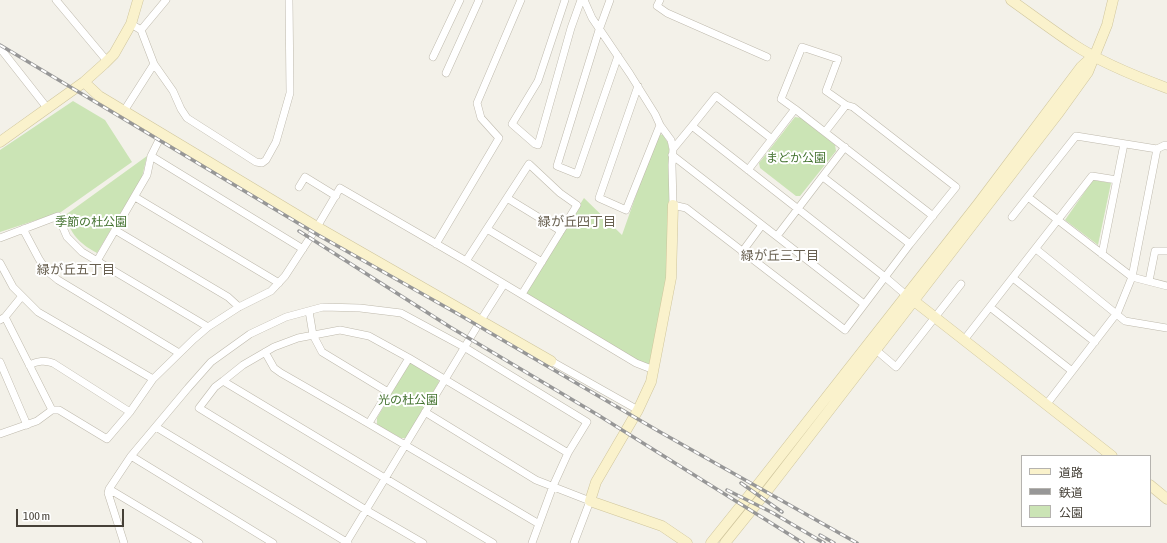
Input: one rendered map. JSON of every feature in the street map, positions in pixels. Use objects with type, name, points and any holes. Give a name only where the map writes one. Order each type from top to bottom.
[{"type":"street","points":[[56,0],[107,61]]},
{"type":"street","points":[[0,142],[84,82],[114,54],[131,24],[138,0]]},
{"type":"street","points":[[141,30],[166,0]]},
{"type":"street","points":[[131,24],[141,30],[154,64],[173,91],[181,109],[188,118],[256,162],[262,163],[266,160],[276,142],[290,93],[289,0]]},
{"type":"street","points":[[433,57],[460,0]]},
{"type":"street","points":[[446,72],[479,0]]},
{"type":"street","points":[[436,244],[499,138],[481,118],[477,103],[521,0]]},
{"type":"street","points":[[565,0],[538,81],[512,124],[534,144],[538,145],[570,28],[581,0]]},
{"type":"street","points":[[574,543],[596,482],[638,410],[651,382],[671,278],[673,205],[671,140],[660,125],[638,86],[592,18],[584,0]]},
{"type":"street","points":[[610,0],[557,166],[577,174],[618,56]]},
{"type":"street","points":[[660,0],[657,6],[667,13],[767,57]]},
{"type":"street","points":[[1011,0],[1073,44],[1094,56],[1167,88]]},
{"type":"street","points":[[711,543],[1057,115],[1088,72],[1107,26],[1113,0]]},
{"type":"street","points":[[673,205],[686,208],[845,330],[910,244],[933,216],[956,187],[853,107],[846,105],[826,91],[838,59],[802,47],[781,99],[933,216]]},
{"type":"street","points":[[0,48],[48,109]]},
{"type":"street","points":[[124,111],[154,64]]},
{"type":"street","points":[[84,82],[99,96],[317,227],[638,410]]},
{"type":"street","points":[[638,86],[599,198],[626,210],[660,125]]},
{"type":"street","points":[[672,152],[716,96],[772,139]]},
{"type":"street","points":[[825,132],[846,105]]},
{"type":"street","points":[[748,170],[795,109]]},
{"type":"street","points":[[692,126],[1111,455]]},
{"type":"street","points":[[97,261],[147,175],[151,156],[162,134]]},
{"type":"street","points":[[1012,217],[1076,136],[1157,149],[1167,146]]},
{"type":"street","points":[[1102,254],[1124,144]]},
{"type":"street","points":[[777,236],[845,147]]},
{"type":"street","points":[[1046,405],[1094,342],[1118,314],[1132,277],[1157,149]]},
{"type":"street","points":[[672,152],[762,225],[864,304]]},
{"type":"street","points":[[151,156],[303,248]]},
{"type":"street","points":[[466,261],[529,164],[560,193],[577,205],[522,294]]},
{"type":"street","points":[[964,340],[1092,176],[1117,180]]},
{"type":"street","points":[[299,187],[305,177],[336,196]]},
{"type":"street","points":[[823,177],[910,244]]},
{"type":"street","points":[[0,434],[37,421],[52,410],[59,410],[107,439],[130,412],[153,379],[194,339],[208,327],[270,291],[279,283],[317,227],[340,188],[522,294],[636,363],[654,370]]},
{"type":"street","points":[[135,197],[279,283]]},
{"type":"street","points":[[1028,197],[1132,277],[1167,286]]},
{"type":"street","points":[[507,198],[561,231]]},
{"type":"street","points":[[0,238],[58,216],[67,237],[82,252],[208,327]]},
{"type":"street","points":[[742,252],[762,225]]},
{"type":"street","points":[[23,229],[39,260],[47,271],[58,280],[179,353]]},
{"type":"street","points":[[487,229],[542,262]]},
{"type":"street","points":[[115,230],[228,297],[239,308]]},
{"type":"street","points":[[1036,249],[1126,321],[1167,328]]},
{"type":"street","points":[[1149,281],[1155,251],[1167,251]]},
{"type":"street","points":[[0,263],[13,287],[38,312],[153,379]]},
{"type":"street","points":[[1013,278],[1094,342]]},
{"type":"street","points":[[156,426],[347,543],[480,320],[504,284]]},
{"type":"street","points":[[876,350],[896,367],[961,284]]},
{"type":"street","points":[[22,296],[2,319],[29,365],[52,410]]},
{"type":"street","points":[[726,543],[876,350],[910,298]]},
{"type":"street","points":[[990,307],[1072,371]]},
{"type":"street","points":[[124,543],[108,493],[109,489],[130,456],[211,362],[250,334],[286,317],[323,308],[360,308],[402,313],[464,347],[587,422],[568,454],[553,486],[532,543]]},
{"type":"street","points":[[309,311],[314,335],[322,352],[388,392]]},
{"type":"street","points":[[423,543],[199,408],[215,387],[243,364],[264,352],[287,341],[335,330],[346,330],[370,336],[445,379],[568,454]]},
{"type":"street","points":[[264,352],[274,368],[281,373],[369,423],[405,446],[539,524]]},
{"type":"street","points":[[369,423],[409,358]]},
{"type":"street","points":[[29,365],[46,360],[53,363],[130,412]]},
{"type":"street","points":[[0,362],[27,425]]},
{"type":"street","points":[[0,382],[8,379]]},
{"type":"street","points":[[223,381],[493,543]]},
{"type":"street","points":[[425,412],[536,480],[590,501],[662,526],[687,543]]},
{"type":"street","points":[[130,456],[273,543]]},
{"type":"street","points":[[1151,486],[1167,499]]},
{"type":"street","points":[[109,489],[199,543]]},
{"type":"green space","points":[[73,101],[105,120],[132,162],[61,212],[0,232],[0,150]]},
{"type":"green space","name":"まどか公園","points":[[795,117],[801,118],[835,145],[836,151],[800,196],[796,196],[760,168],[759,163]]},
{"type":"green space","points":[[659,134],[663,135],[668,143],[672,165],[671,278],[654,370],[522,294],[584,198],[622,235]]},
{"type":"green space","name":"季節の杜公園","points":[[147,156],[142,177],[97,253],[76,238],[64,216]]},
{"type":"green space","points":[[1093,180],[1111,183],[1098,245],[1065,220]]},
{"type":"green space","name":"光の杜公園","points":[[411,363],[438,378],[439,382],[406,438],[401,438],[377,425],[377,418],[408,365]]},
{"type":"railway","points":[[0,45],[318,235],[458,314],[660,432],[857,543]]},
{"type":"railway","points":[[299,231],[450,327],[598,415],[803,543]]},
{"type":"railway","points":[[741,483],[782,512]]},
{"type":"railway","points":[[727,490],[773,513],[824,543]]},
{"type":"railway","points":[[820,535],[834,543]]},
{"type":"district","name":"緑が丘四丁目","points":[[577,222]]},
{"type":"district","name":"緑が丘三丁目","points":[[780,256]]},
{"type":"district","name":"緑が丘五丁目","points":[[76,270]]}]
